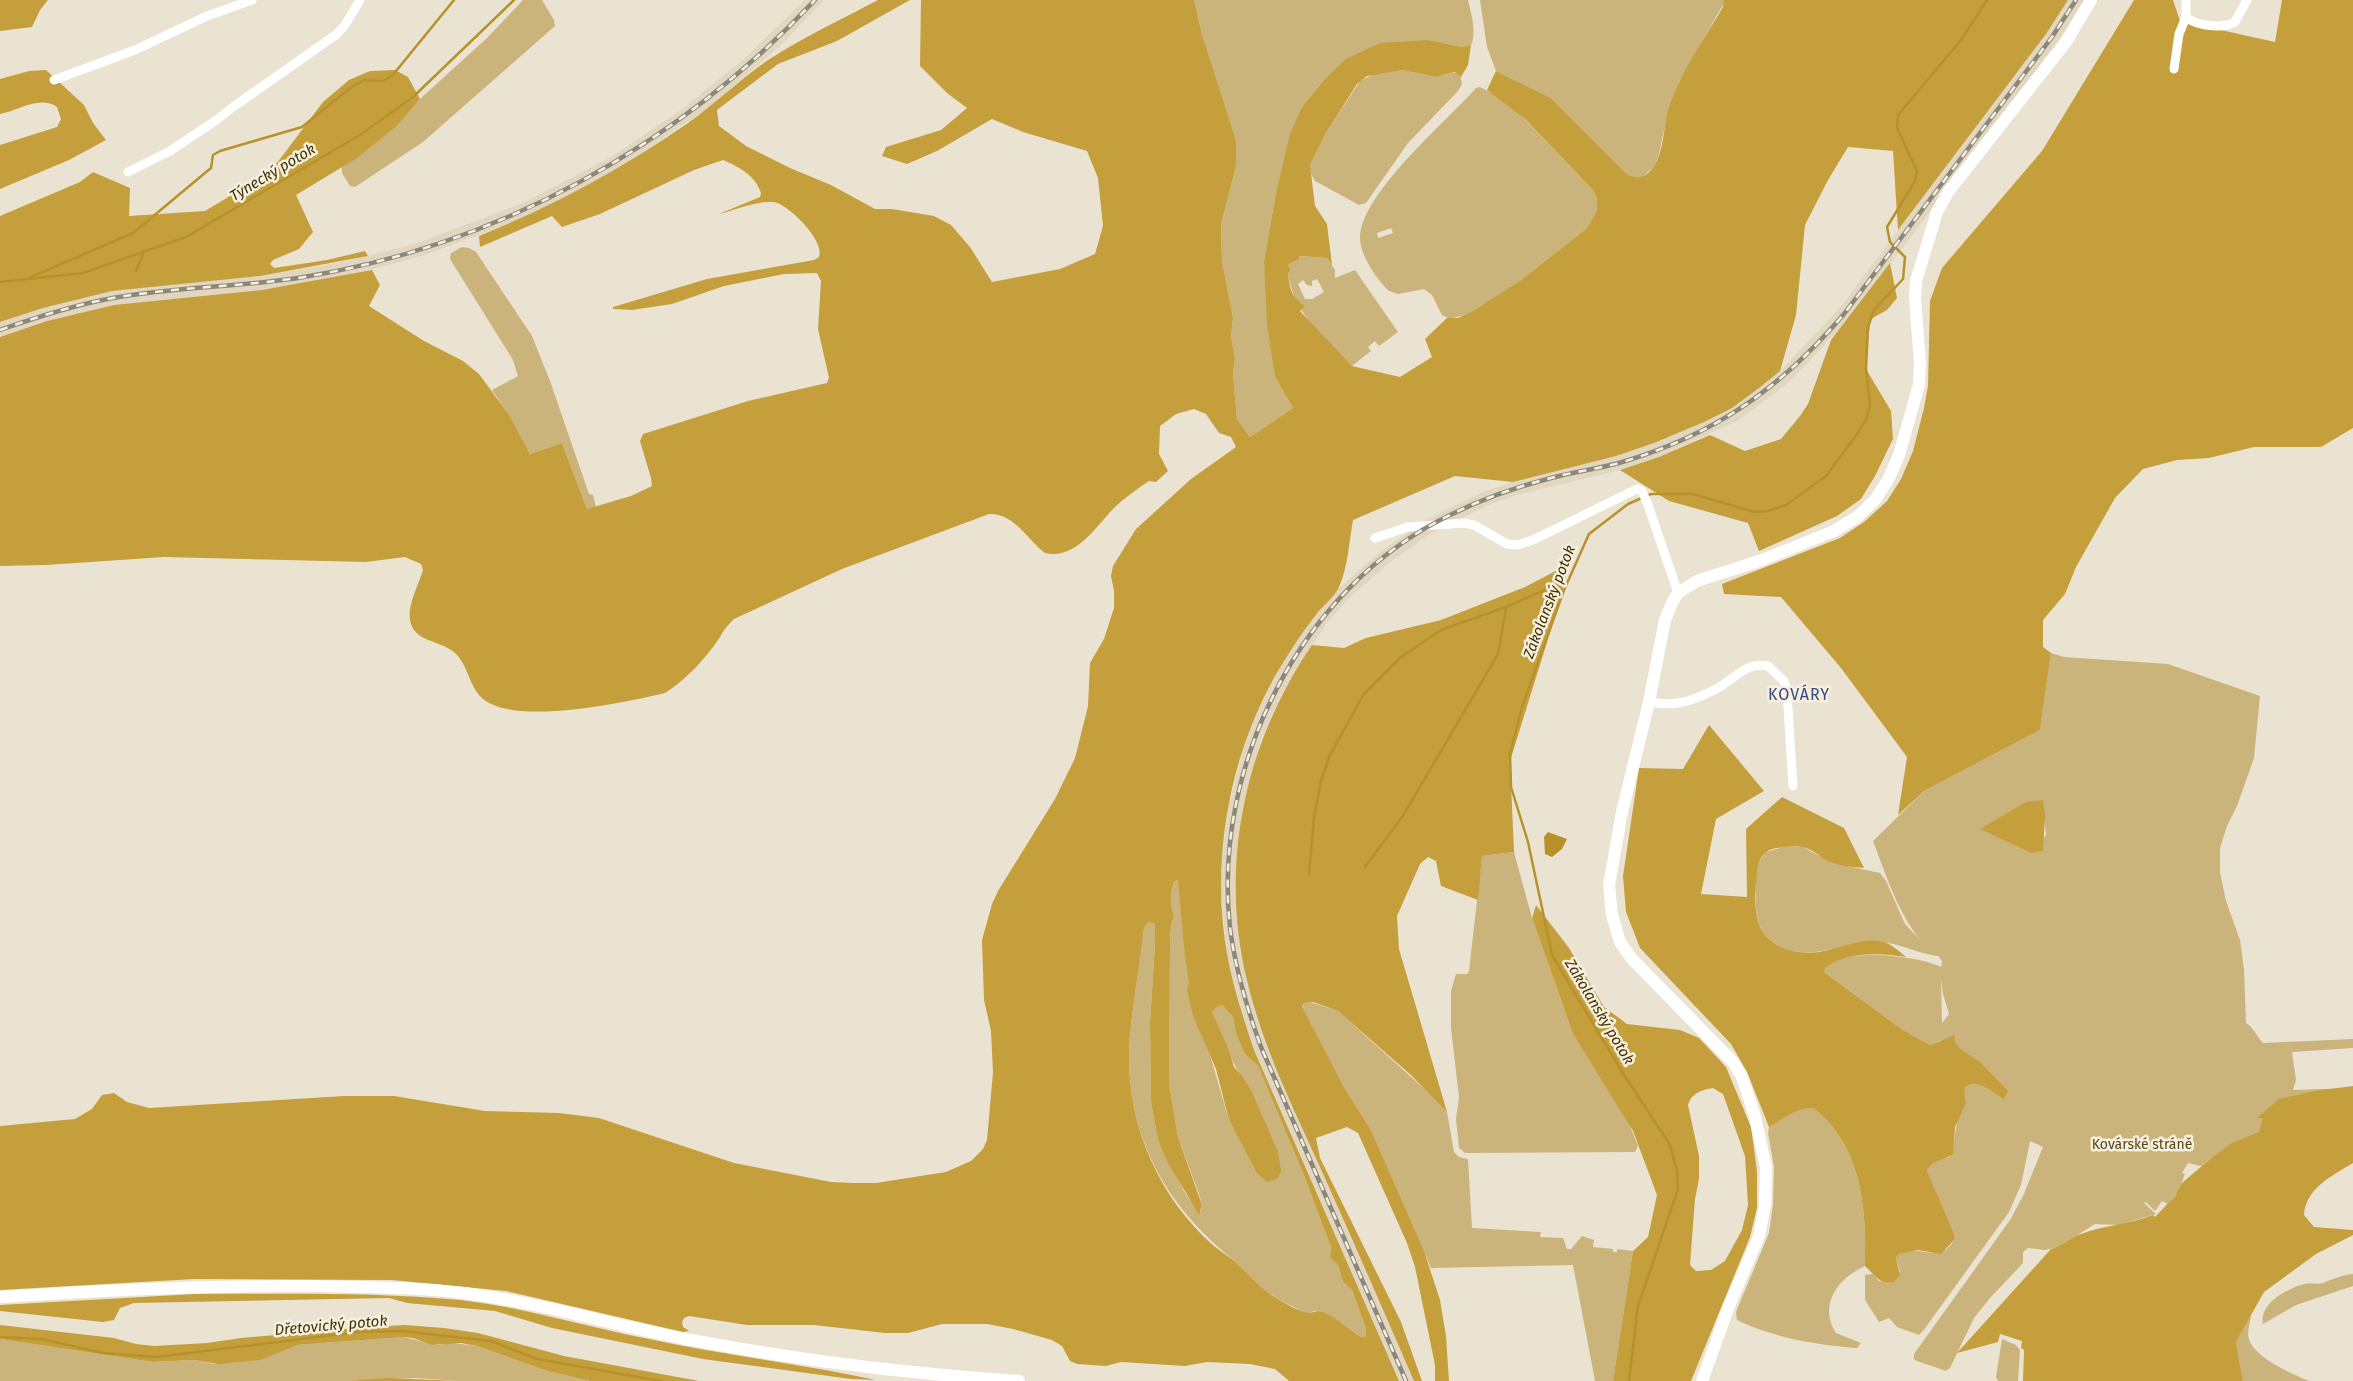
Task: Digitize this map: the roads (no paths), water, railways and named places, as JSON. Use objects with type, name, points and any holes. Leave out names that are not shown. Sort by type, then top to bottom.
[{"type":"main road","points":[[1702,1381],[1729,1306],[1759,1236],[1765,1205],[1766,1167],[1754,1112],[1737,1068],[1717,1045],[1632,959],[1620,942],[1608,895],[1610,870],[1626,790],[1649,702],[1665,620],[1678,593],[1697,581],[1762,560],[1834,531],[1857,516],[1875,500],[1888,480],[1899,455],[1917,393],[1920,363],[1915,298],[1916,281],[1938,212],[1948,192],[2066,42],[2092,0]]},
{"type":"main road","points":[[0,1297],[194,1286],[392,1287],[504,1298],[600,1322],[696,1341],[844,1365],[909,1374],[1020,1381]]},
{"type":"street","points":[[54,80],[135,50],[207,16],[252,0]]},
{"type":"street","points":[[128,172],[170,151],[337,34],[345,25],[360,0]]},
{"type":"street","points":[[2174,69],[2179,34],[2186,17],[2186,0]]},
{"type":"street","points":[[2186,17],[2191,21],[2230,26],[2235,22],[2247,0]]},
{"type":"street","points":[[1374,538],[1408,527],[1464,523],[1474,525],[1507,544],[1517,544],[1533,540],[1637,489],[1642,491],[1648,505],[1678,593]]},
{"type":"street","points":[[1649,702],[1667,705],[1685,702],[1716,689],[1749,666],[1768,666],[1784,681],[1787,692],[1793,786]]},
{"type":"waterway","points":[[31,277],[133,233],[211,168],[213,155],[220,151],[302,127],[350,88],[364,80],[383,81],[392,76],[454,0]]},
{"type":"waterway","name":"Týnecký potok","points":[[0,282],[83,273],[186,237],[360,135],[413,97],[514,0]]},
{"type":"waterway","name":"Zákolanský potok","points":[[1629,1381],[1638,1306],[1678,1189],[1677,1170],[1669,1143],[1624,1075],[1552,955],[1528,842],[1511,787],[1510,754],[1522,707],[1564,590],[1589,534],[1628,504],[1651,494],[1693,494],[1754,512],[1768,511],[1786,505],[1826,476],[1857,434],[1866,420],[1870,406],[1866,369],[1868,327],[1874,310],[1903,279],[1905,257],[1890,242],[1887,227],[1915,181],[1917,171],[1897,128],[1898,115],[1961,40],[1987,0]]},
{"type":"waterway","points":[[136,271],[143,254]]},
{"type":"waterway","points":[[1309,874],[1314,818],[1321,781],[1330,755],[1364,694],[1401,657],[1441,630],[1506,607],[1545,590],[1564,590]]},
{"type":"waterway","points":[[1365,867],[1404,814],[1498,654],[1506,608]]},
{"type":"waterway","name":"Dřetovický potok","points":[[0,1337],[42,1339],[103,1353],[157,1357],[358,1332],[402,1331],[491,1341],[537,1359],[661,1381]]},
{"type":"railway","points":[[0,330],[84,304],[113,298],[136,294],[298,278],[371,263],[443,242],[512,215],[579,182],[643,144],[704,101],[762,53],[815,0]]},
{"type":"railway","points":[[1406,1381],[1261,1047],[1246,1003],[1235,958],[1230,927],[1228,866],[1236,805],[1252,745],[1277,688],[1310,635],[1350,587],[1397,547],[1450,515],[1499,494],[1525,485],[1619,463],[1654,452],[1716,423],[1770,387],[1820,341],[1844,314],[2052,37],[2076,0]]},
{"type":"district","name":"KOVÁRY","points":[[1799,696]]},
{"type":"park label","name":"Kovárské stráně","points":[[2142,1145]]}]
